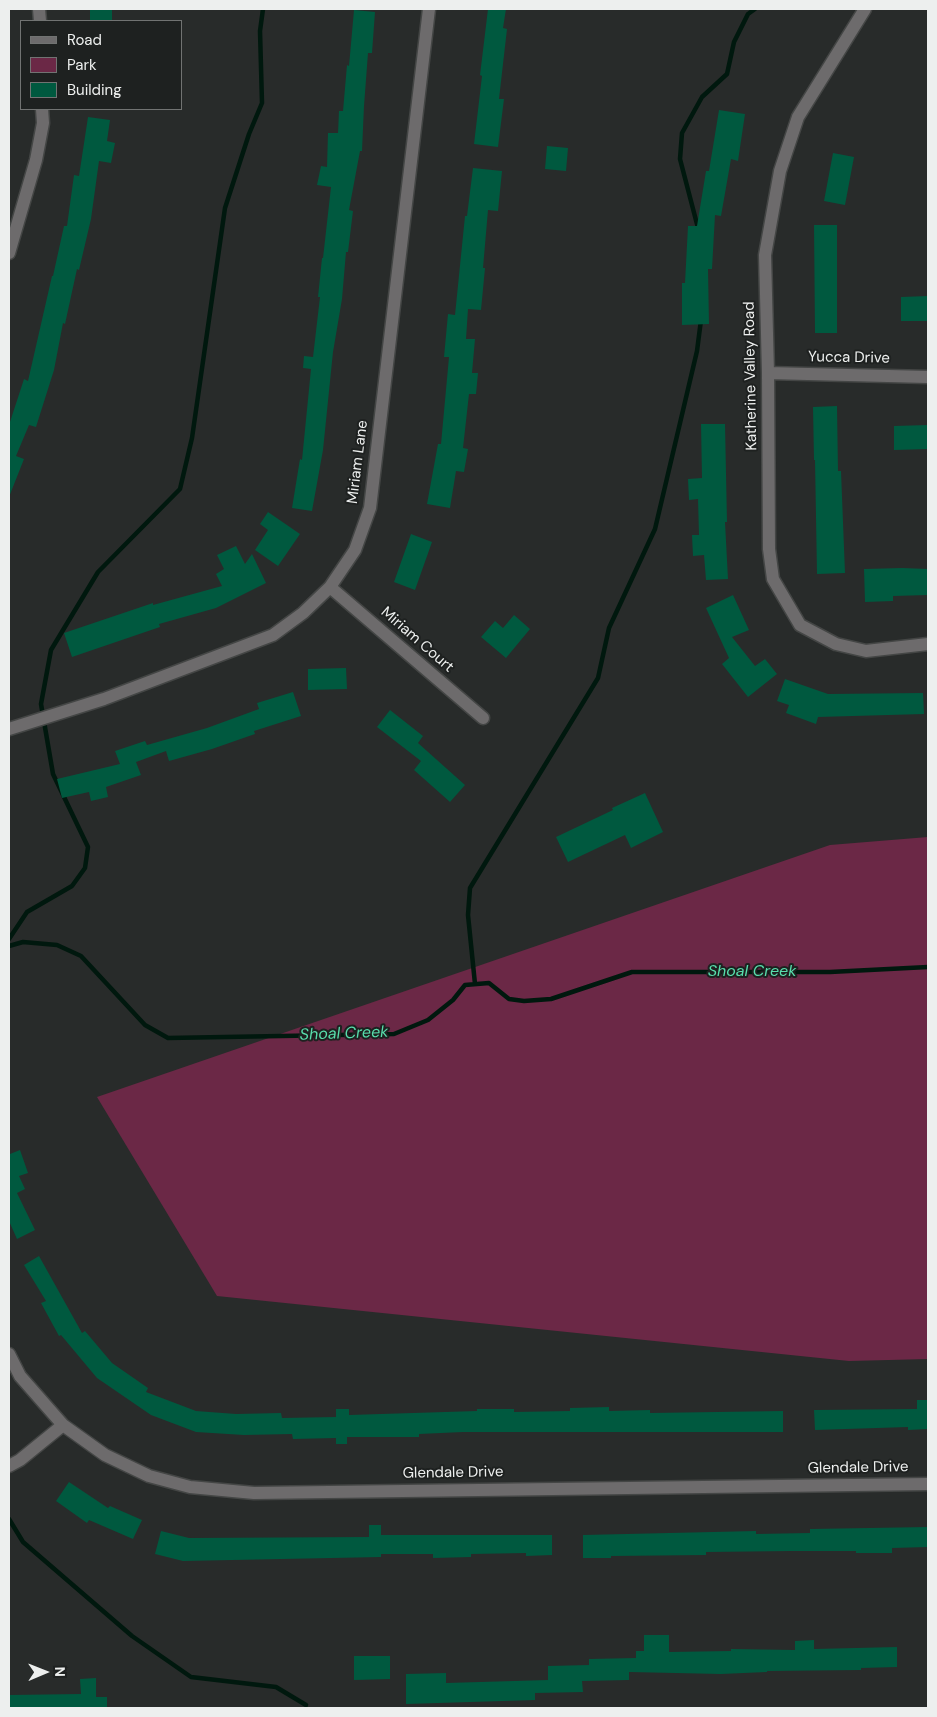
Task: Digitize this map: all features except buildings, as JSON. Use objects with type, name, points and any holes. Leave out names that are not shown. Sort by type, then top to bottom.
[{"type":"street","name":"Miriam Lane","points":[[9,729],[104,699],[273,635],[303,613],[330,587],[355,550],[370,508],[429,9]]},
{"type":"street","name":"Katherine Valley Road","points":[[865,9],[798,117],[780,171],[765,255],[769,549],[773,579],[800,624],[836,644],[866,651],[928,644]]},
{"type":"street","points":[[9,253],[36,160],[42,123],[42,110]]},
{"type":"street","name":"Yucca Drive","points":[[768,373],[928,377]]},
{"type":"street","name":"Miriam Court","points":[[330,587],[483,718]]},
{"type":"street","name":"Glendale Drive","points":[[9,1354],[20,1376],[63,1425],[105,1455],[149,1476],[190,1487],[254,1493],[928,1484]]},
{"type":"street","points":[[9,1466],[20,1460],[63,1425]]},
{"type":"green space","points":[[928,837],[928,1359],[849,1361],[217,1296],[97,1097],[830,845]]},
{"type":"waterway","points":[[9,939],[27,912],[72,886],[85,868],[88,847],[53,774],[41,704],[51,650],[98,572],[180,489],[192,438],[225,208],[249,134],[262,103],[260,31],[263,9]]},
{"type":"waterway","points":[[698,228],[680,159],[682,133],[702,97],[727,74],[734,42],[748,14],[755,9]]},
{"type":"waterway","points":[[475,984],[468,915],[470,888],[598,678],[609,628],[655,529],[697,351],[701,320]]},
{"type":"waterway","name":"Shoal Creek","points":[[9,946],[23,942],[57,945],[81,956],[145,1025],[168,1038],[394,1034],[428,1020],[453,1000],[465,985],[489,983],[509,999],[524,1001],[551,999],[632,972],[830,972],[928,967]]},
{"type":"waterway","points":[[9,1519],[23,1542],[132,1636],[191,1677],[276,1687],[306,1705]]}]
